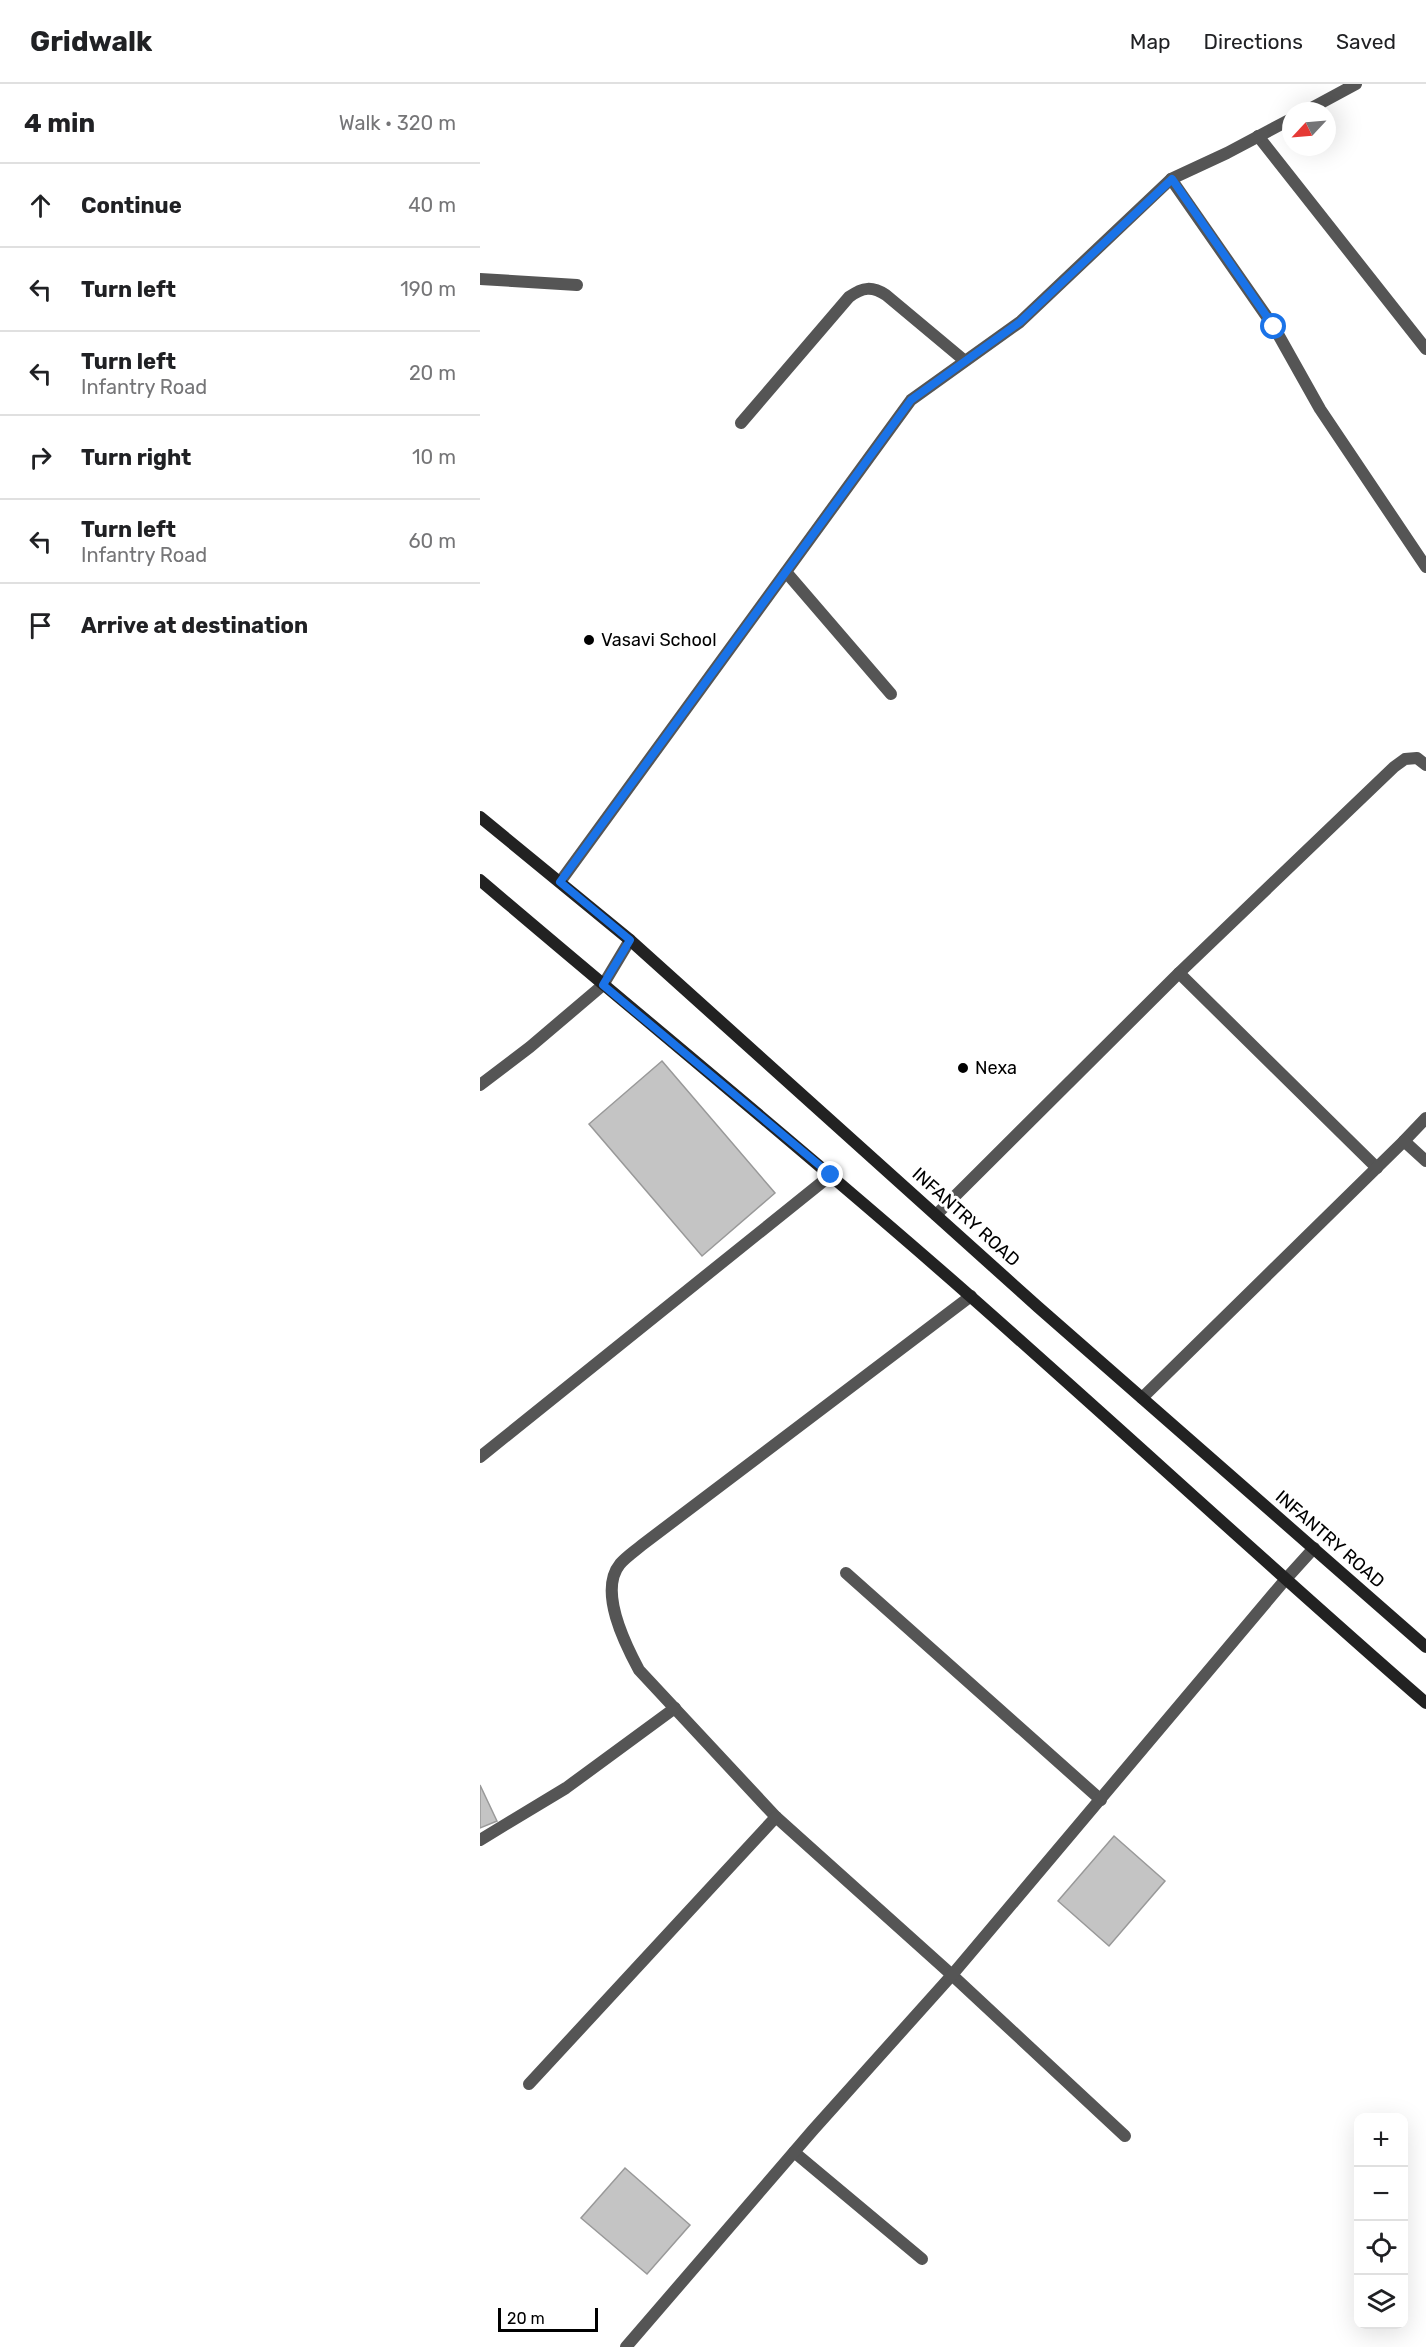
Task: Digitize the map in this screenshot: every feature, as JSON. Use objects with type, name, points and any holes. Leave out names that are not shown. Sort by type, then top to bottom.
[{"type":"street","points":[[1322,102],[1351,85]]},
{"type":"street","points":[[560,882],[911,400],[1020,322],[1172,179],[1282,124]]},
{"type":"street","points":[[1258,136],[1426,349]]},
{"type":"street","points":[[1172,179],[1274,327],[1320,408],[1426,567]]},
{"type":"street","points":[[480,279],[577,285]]},
{"type":"street","points":[[741,423],[849,297],[860,289],[875,288],[886,295],[965,361]]},
{"type":"street","points":[[786,572],[891,694]]},
{"type":"street","points":[[936,1215],[1179,973],[1394,767],[1405,759],[1417,758],[1426,765]]},
{"type":"street","name":"INFANTRY ROAD","points":[[480,817],[630,940],[1142,1398],[1426,1647]]},
{"type":"street","points":[[480,880],[831,1175],[971,1296],[1285,1580],[1426,1702]]},
{"type":"street","points":[[480,1085],[530,1047],[603,985],[630,940]]},
{"type":"street","points":[[1179,973],[1377,1168]]},
{"type":"street","points":[[1142,1398],[1426,1118]]},
{"type":"street","points":[[1404,1141],[1426,1161]]},
{"type":"street","points":[[480,1457],[831,1175]]},
{"type":"street","points":[[971,1296],[642,1545],[619,1565],[612,1588],[615,1615],[624,1643],[639,1670],[777,1817],[1125,2136]]},
{"type":"street","points":[[627,2347],[794,2152],[952,1975],[1314,1548]]},
{"type":"street","points":[[846,1573],[1101,1800]]},
{"type":"street","points":[[480,1840],[566,1788],[675,1708]]},
{"type":"street","points":[[529,2084],[777,1817]]},
{"type":"street","points":[[794,2152],[922,2259]]},
{"type":"building","points":[[662,1061],[775,1193],[702,1256],[589,1124]]},
{"type":"building","points":[[480,1785],[497,1821],[480,1828]]},
{"type":"building","points":[[1114,1836],[1165,1881],[1109,1946],[1058,1901]]},
{"type":"building","points":[[625,2168],[690,2225],[647,2274],[581,2218]]},
{"type":"place","name":"Vasavi School","points":[[589,640]]},
{"type":"place","name":"Nexa","points":[[963,1068]]},
{"type":"route","points":[[831,1175],[603,985],[630,940],[560,882],[911,400],[1020,322],[1172,179],[1274,327]]}]
